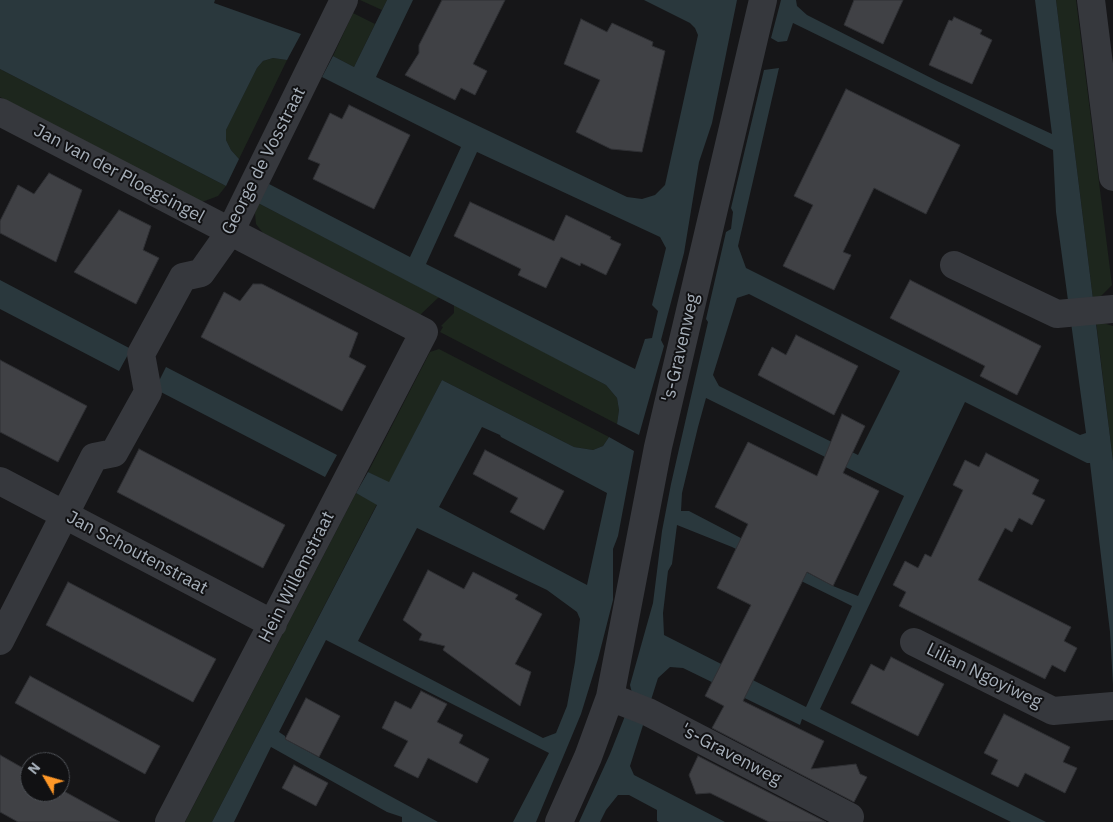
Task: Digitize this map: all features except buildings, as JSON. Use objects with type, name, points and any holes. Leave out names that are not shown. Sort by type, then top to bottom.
[{"type":"street","name":"George de Vosstraat","points":[[0,640],[63,514],[94,457],[114,453],[148,392],[141,354],[183,277],[201,273],[230,232],[344,0]]},
{"type":"street","name":"'s-Gravenweg","points":[[559,822],[588,757],[629,705],[658,447],[763,0]]},
{"type":"street","points":[[1091,0],[1113,177]]},
{"type":"street","name":"Jan van der Ploegsingel","points":[[0,112],[424,332]]},
{"type":"street","points":[[954,264],[1057,314],[1110,309]]},
{"type":"street","name":"Hein Willemstraat","points":[[169,822],[424,332]]},
{"type":"street","name":"Jan Schoutenstraat","points":[[0,481],[273,624]]},
{"type":"street","name":"Lilian Ngoyiweg","points":[[914,642],[1053,711],[1110,706]]},
{"type":"street","name":"'s-Gravenweg","points":[[629,705],[850,818]]},
{"type":"shaded area","points":[[0,0],[215,0],[214,3],[301,34],[287,60],[273,58],[263,61],[257,68],[226,130],[226,140],[231,150],[239,159],[226,186],[0,69]]},
{"type":"shaded area","points":[[360,0],[387,0],[382,10]]},
{"type":"shaded area","points":[[387,0],[413,0],[376,77],[627,197],[642,199],[655,195],[665,185],[698,35],[690,23],[644,0],[737,0],[712,123],[699,162],[684,253],[661,340],[664,346],[639,435],[617,424],[619,410],[617,398],[606,385],[258,203],[269,184],[410,257],[461,147],[322,77],[333,56],[354,67]],"holes":[[[477,152],[660,237],[666,248],[652,305],[658,311],[652,338],[645,339],[635,369],[426,264]]]},
{"type":"shaded area","points":[[781,0],[796,0],[797,6],[807,15],[939,82],[1052,134],[1035,0],[1056,0],[1113,461],[1113,685],[1110,632],[1090,463],[965,402],[820,709],[1046,822],[1011,822],[802,719],[800,725],[683,668],[670,667],[658,678],[630,766],[634,775],[725,822],[659,822],[657,821],[657,810],[629,795],[618,795],[606,810],[600,822],[579,822],[610,754],[632,693],[630,685],[653,603],[662,531],[671,484],[708,322],[706,319],[726,232],[731,229],[733,212],[731,208],[764,70],[779,68],[738,246],[746,268],[1080,435],[1086,433],[1056,212],[1053,150],[793,23],[787,41],[778,42],[771,38]],"holes":[[[749,294],[900,371],[858,455],[719,386],[713,375],[737,298]],[[706,398],[904,496],[858,596],[833,586],[689,511],[681,511],[682,493]],[[677,525],[732,547],[852,606],[806,707],[664,635],[663,613],[668,571],[672,564]]]},
{"type":"shaded area","points":[[1056,0],[1076,0],[1112,285],[1100,297],[1093,299]]},
{"type":"shaded area","points":[[353,13],[375,24],[354,67],[333,56]]},
{"type":"shaded area","points":[[273,58],[287,60],[239,159],[231,150],[226,140],[226,130],[257,68],[263,61]]},
{"type":"shaded area","points":[[0,69],[226,186],[218,196],[202,202],[0,97]]},
{"type":"shaded area","points":[[258,203],[439,297],[420,315],[263,233],[256,224],[255,213]]},
{"type":"shaded area","points":[[0,280],[131,349],[119,371],[0,309]]},
{"type":"shaded area","points":[[454,304],[606,385],[617,398],[619,410],[617,424],[440,332],[443,327],[441,326],[454,313]]},
{"type":"shaded area","points":[[1096,321],[1113,326],[1113,461]]},
{"type":"shaded area","points":[[439,349],[609,437],[603,446],[593,450],[574,447],[442,380],[389,483],[368,472],[430,352]]},
{"type":"shaded area","points":[[166,367],[337,455],[325,477],[155,389]]},
{"type":"shaded area","points":[[442,380],[574,447],[593,450],[603,446],[609,437],[634,451],[618,536],[613,549],[613,600],[598,659],[581,714],[536,822],[513,822],[549,753],[326,640],[279,732],[285,736],[285,739],[438,822],[402,822],[402,817],[387,812],[271,747],[234,822],[212,822],[377,505],[356,493],[368,472],[389,482]],"holes":[[[482,427],[607,493],[587,585],[439,507]],[[417,528],[547,590],[577,612],[580,619],[575,662],[567,706],[556,733],[543,738],[358,641]]]},
{"type":"shaded area","points":[[356,493],[377,504],[212,822],[185,822]]}]
